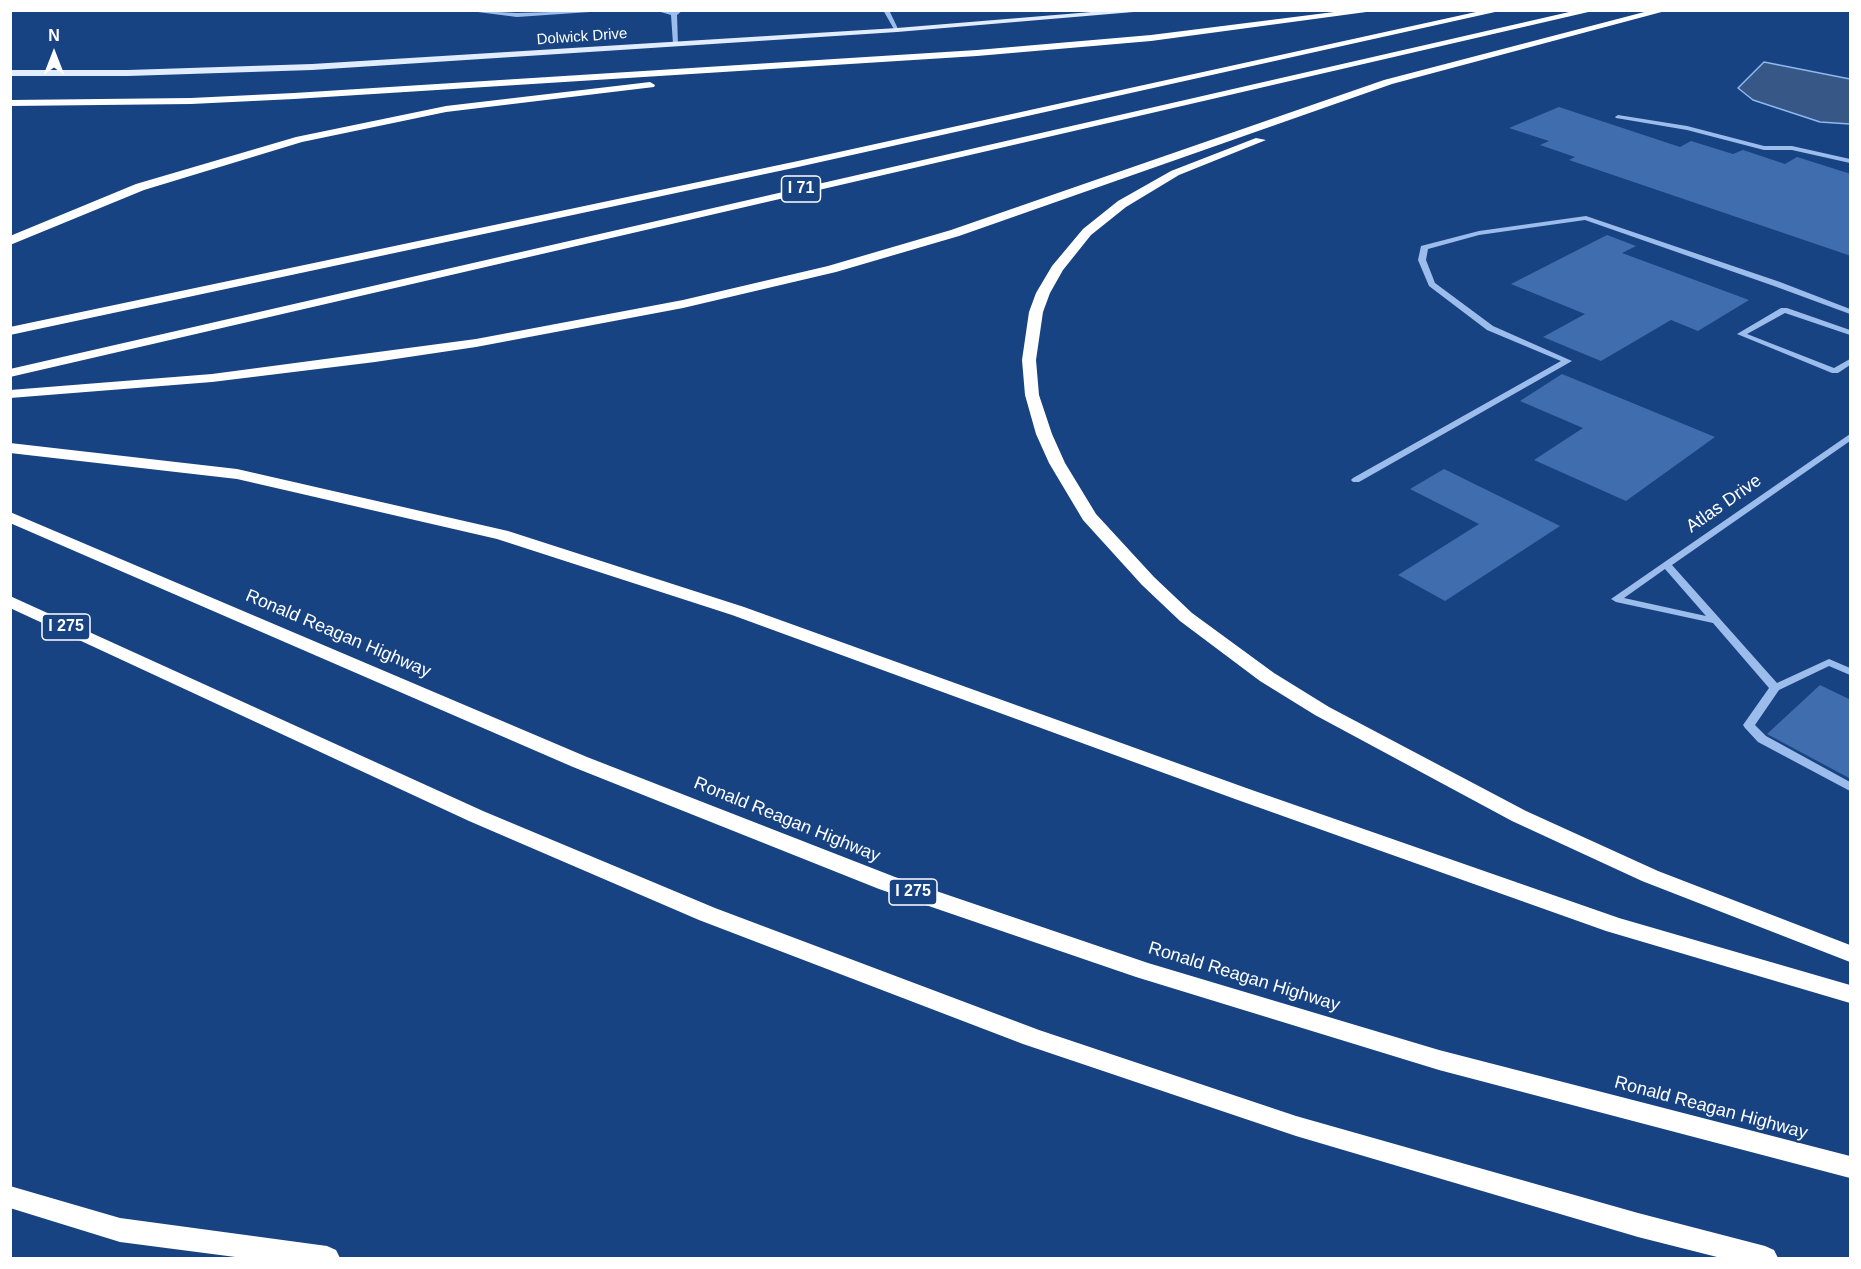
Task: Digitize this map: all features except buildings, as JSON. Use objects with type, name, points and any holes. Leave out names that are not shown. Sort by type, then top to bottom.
[{"type":"highway","points":[[10,241],[104,201],[182,173],[300,139],[372,123],[510,100],[977,53],[1151,38],[1377,10]]},
{"type":"highway","name":"I 71","points":[[10,331],[822,159],[1500,10]]},
{"type":"highway","name":"I 71","points":[[10,372],[824,184],[1593,10]]},
{"type":"highway","points":[[10,394],[212,378],[375,358],[477,343],[683,304],[831,269],[955,233],[1388,82],[1665,10]]},
{"type":"highway","points":[[10,103],[180,101],[294,96],[977,53]]},
{"type":"highway","points":[[1388,82],[1368,99],[1175,173],[1122,204],[1087,232],[1057,268],[1043,293],[1036,312],[1029,360],[1032,395],[1044,434],[1057,463],[1089,517],[1163,596],[1186,617],[1267,677],[1322,711],[1530,821],[1650,876],[1851,954]]},
{"type":"highway","points":[[10,448],[132,460],[237,474],[502,535],[738,610],[1253,798],[1614,925],[1851,994]]},
{"type":"highway","name":"Ronald Reagan Highway","points":[[10,517],[569,758],[887,884],[1144,971],[1439,1060],[1851,1167]]},
{"type":"highway","name":"I 275","points":[[10,601],[476,816],[707,914],[1031,1037],[1296,1126],[1638,1225],[1765,1258]]},
{"type":"highway","points":[[10,1197],[120,1230],[327,1258]]},
{"type":"main road","name":"Dolwick Drive","points":[[10,73],[128,73],[312,67],[897,30],[1154,10]]},
{"type":"lane","points":[[464,10],[518,15],[617,10]]},
{"type":"lane","points":[[656,10],[677,12],[675,44]]},
{"type":"lane","points":[[886,10],[897,30]]},
{"type":"lane","points":[[1618,117],[1687,128],[1764,148],[1792,148],[1851,161]]},
{"type":"lane","points":[[1356,480],[1568,361],[1490,328],[1432,284],[1422,260],[1424,248],[1479,233],[1586,218],[1851,312]]},
{"type":"lane","points":[[1851,333],[1784,310],[1742,334],[1835,370],[1851,362]]},
{"type":"lane","name":"Atlas Drive","points":[[1716,621],[1616,599],[1851,437]]},
{"type":"lane","points":[[1666,564],[1775,688]]},
{"type":"lane","points":[[1851,672],[1829,662],[1775,688],[1749,725],[1762,739],[1851,787]]},
{"type":"water","points":[[1764,62],[1850,79],[1850,124],[1820,122],[1753,100],[1738,88]]}]
